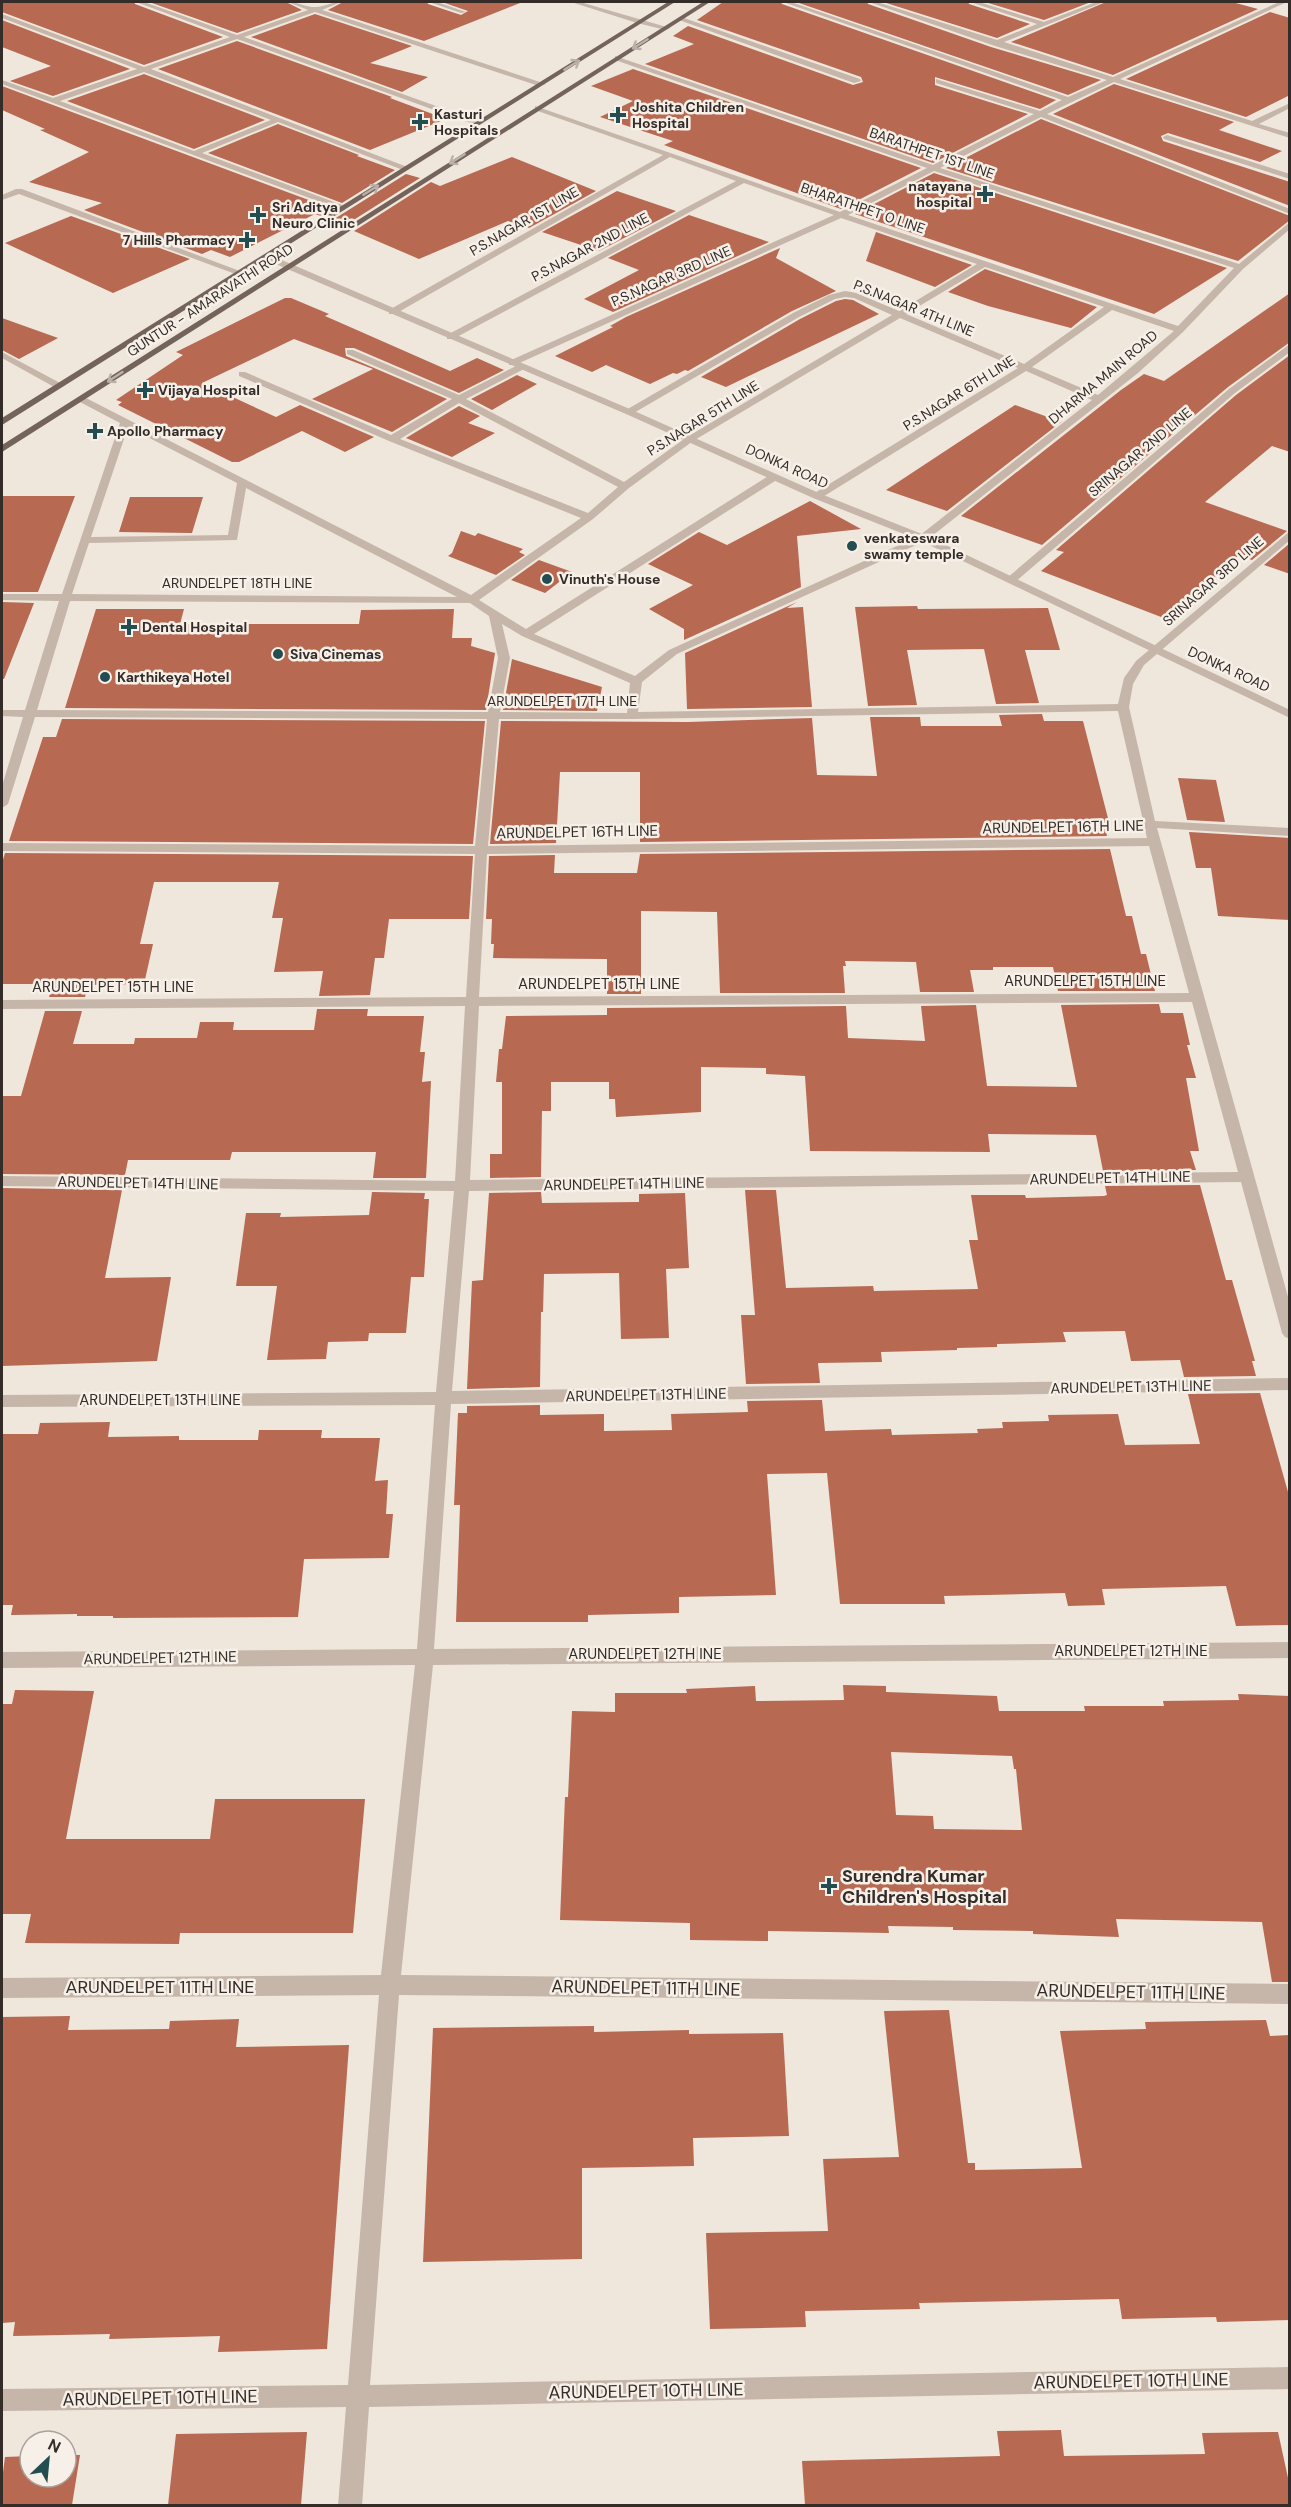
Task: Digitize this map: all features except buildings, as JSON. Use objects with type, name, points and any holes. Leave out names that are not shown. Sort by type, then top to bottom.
[{"type":"main road","name":"GUNTUR - AMARAVATHI ROAD","points":[[2,422],[672,2]]},
{"type":"main road","name":"GUNTUR - AMARAVATHI ROAD","points":[[2,449],[707,2]]},
{"type":"street","points":[[139,2],[240,36],[479,123]]},
{"type":"street","points":[[291,2],[542,84]]},
{"type":"street","points":[[52,101],[338,2]]},
{"type":"street","points":[[432,2],[463,12]]},
{"type":"street","points":[[574,2],[666,28]]},
{"type":"street","points":[[786,2],[1068,100]]},
{"type":"street","points":[[872,2],[1290,136]]},
{"type":"street","points":[[973,2],[1044,24]]},
{"type":"street","points":[[995,43],[1098,2]]},
{"type":"street","name":"P.S.NAGAR 3RD LINE","points":[[392,439],[517,365],[841,215],[1068,100],[1268,5],[1284,2]]},
{"type":"street","points":[[1268,5],[1290,10]]},
{"type":"street","points":[[2,16],[406,168]]},
{"type":"street","points":[[681,19],[857,81]]},
{"type":"street","name":"BARATHPET 1ST LINE","points":[[618,58],[933,168],[1240,267]]},
{"type":"street","points":[[939,81],[1040,114],[1290,212]]},
{"type":"street","points":[[2,82],[342,208]]},
{"type":"street","points":[[1252,124],[1290,105]]},
{"type":"street","name":"BHARATHPET 0 LINE","points":[[538,108],[841,215],[1180,330]]},
{"type":"street","points":[[193,154],[277,120]]},
{"type":"street","points":[[1167,136],[1290,177]]},
{"type":"street","name":"P.S.NAGAR 1ST LINE","points":[[392,312],[670,154]]},
{"type":"street","name":"P.S.NAGAR 2ND LINE","points":[[450,337],[744,180]]},
{"type":"street","points":[[2,198],[19,191],[241,273]]},
{"type":"street","name":"DHARMA MAIN ROAD","points":[[636,681],[673,652],[923,538],[1101,400],[1180,330],[1240,267],[1290,224]]},
{"type":"street","name":"DONKA ROAD","points":[[267,257],[629,412],[817,496],[923,538],[1290,715]]},
{"type":"street","name":"P.S.NAGAR 5TH LINE","points":[[472,600],[590,517],[625,486],[690,439],[985,263]]},
{"type":"street","name":"P.S.NAGAR 4TH LINE","points":[[629,412],[796,315],[832,297],[849,294],[1101,400]]},
{"type":"street","name":"P.S.NAGAR 6TH LINE","points":[[817,496],[1025,368],[1111,306]]},
{"type":"street","name":"SRINAGAR 2ND LINE","points":[[1011,579],[1232,392],[1290,347]]},
{"type":"street","points":[[350,352],[459,399],[625,486]]},
{"type":"street","points":[[2,355],[59,386]]},
{"type":"street","points":[[242,374],[392,439],[590,517]]},
{"type":"street","points":[[81,399],[472,600],[526,634],[636,681],[632,716]]},
{"type":"street","points":[[2,804],[66,597],[125,422]]},
{"type":"street","points":[[526,634],[774,477]]},
{"type":"street","points":[[86,540],[233,538],[242,481]]},
{"type":"street","name":"SRINAGAR 3RD LINE","points":[[1123,707],[1125,686],[1131,674],[1290,534]]},
{"type":"street","name":"ARUNDELPET 18TH LINE","points":[[2,597],[472,600]]},
{"type":"street","points":[[350,2505],[390,1985],[425,1655],[443,1398],[462,1186],[481,850],[494,716],[504,658],[494,615]]},
{"type":"street","points":[[1123,707],[1149,824],[1290,1333]]},
{"type":"street","name":"ARUNDELPET 17TH LINE","points":[[2,713],[632,716],[1123,707]]},
{"type":"street","points":[[1149,824],[1290,832]]},
{"type":"street","name":"ARUNDELPET 16TH LINE","points":[[2,847],[481,850],[1154,842]]},
{"type":"street","name":"ARUNDELPET 15TH LINE","points":[[2,1004],[1197,997]]},
{"type":"street","name":"ARUNDELPET 14TH LINE","points":[[2,1181],[462,1186],[1246,1177]]},
{"type":"street","name":"ARUNDELPET 13TH LINE","points":[[2,1401],[443,1398],[1290,1384]]},
{"type":"street","name":"ARUNDELPET 12TH INE","points":[[2,1660],[1290,1650]]},
{"type":"street","name":"ARUNDELPET 11TH LINE","points":[[2,1988],[390,1985],[1290,1994]]},
{"type":"street","name":"ARUNDELPET 10TH LINE","points":[[2,2400],[357,2396],[1290,2378]]},
{"type":"place","name":"Joshita Children Hospital","points":[[618,115]]},
{"type":"place","name":"Kasturi Hospitals","points":[[420,122]]},
{"type":"place","name":"natayana hospital","points":[[985,194]]},
{"type":"place","name":"Sri Aditya Neuro Clinic","points":[[258,215]]},
{"type":"place","name":"7 Hills Pharmacy","points":[[247,240]]},
{"type":"place","name":"Vijaya Hospital","points":[[145,390]]},
{"type":"place","name":"Apollo Pharmacy","points":[[95,431]]},
{"type":"place","name":"venkateswara swamy temple","points":[[852,546]]},
{"type":"place","name":"Vinuth's House","points":[[547,579]]},
{"type":"place","name":"Dental Hospital","points":[[129,627]]},
{"type":"place","name":"Siva Cinemas","points":[[278,654]]},
{"type":"place","name":"Karthikeya Hotel","points":[[105,677]]},
{"type":"place","name":"Surendra Kumar Children's Hospital","points":[[829,1886]]}]
